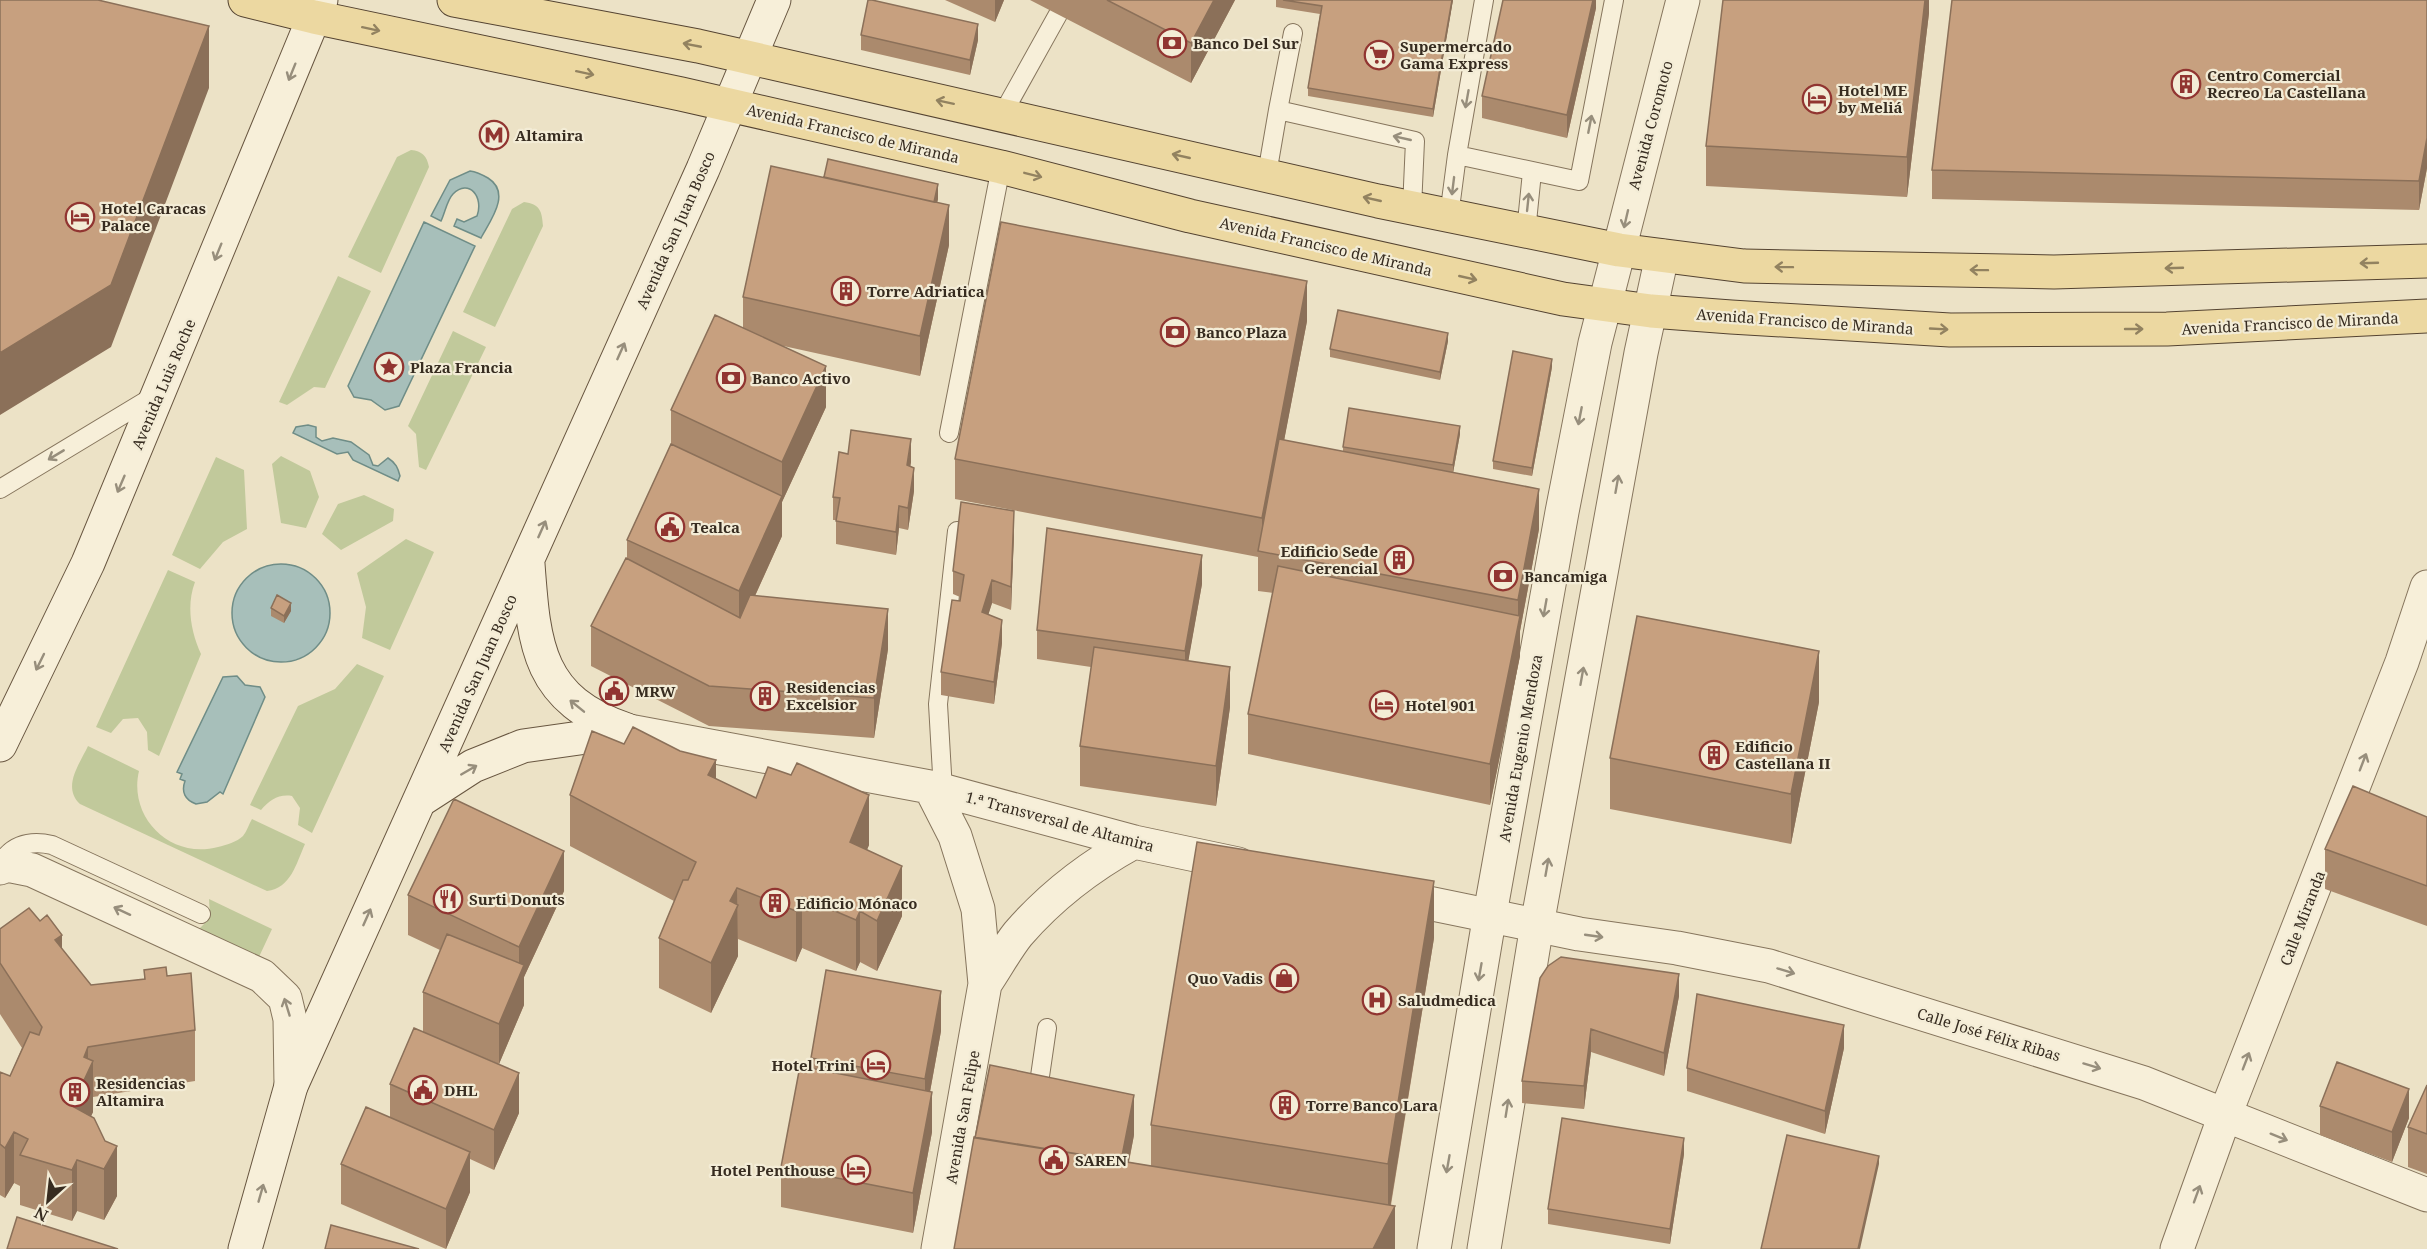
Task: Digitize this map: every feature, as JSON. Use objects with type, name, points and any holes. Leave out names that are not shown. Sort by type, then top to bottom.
[{"type":"main road","name":"Avenida Francisco de Miranda","points":[[245,0],[317,9],[1000,167],[1190,216],[1563,299],[1651,311],[1950,330],[2167,329],[2427,316]]},
{"type":"main road","points":[[453,0],[698,46],[1412,208],[1619,250],[1662,256],[1744,266],[2054,272],[2427,261]]},
{"type":"street","name":"Avenida San Juan Bosco","points":[[244,1249],[291,1086],[731,105],[774,0]]},
{"type":"street","name":"Avenida Coromoto","points":[[1619,250],[1683,0]]},
{"type":"street","name":"Avenida Luis Roche","points":[[0,745],[88,562],[317,9]]},
{"type":"street","name":"Avenida Eugenio Mendoza","points":[[1434,1249],[1490,914],[1562,512],[1595,343],[1619,250]]},
{"type":"street","points":[[1484,1249],[1537,925],[1662,256]]},
{"type":"street","points":[[528,561],[533,626],[539,651],[553,678],[565,696],[586,713],[629,731]]},
{"type":"street","name":"Calle Miranda","points":[[2177,1249],[2225,1115],[2414,667],[2427,586]]},
{"type":"street","points":[[419,801],[473,766],[523,746],[629,731]]},
{"type":"street","name":"1.ª Transversal de Altamira","points":[[629,731],[936,789],[1134,842],[1263,869]]},
{"type":"street","name":"Avenida San Felipe","points":[[936,789],[955,836],[978,909],[985,984],[980,1078],[938,1249]]},
{"type":"street","name":"Avenida San Felipe","points":[[985,984],[1018,934],[1059,894],[1104,858],[1134,842]]},
{"type":"street","points":[[0,866],[7,865],[32,870],[262,976],[285,998],[290,1019],[291,1086]]},
{"type":"street","points":[[1356,888],[1490,914]]},
{"type":"street","name":"Calle José Félix Ribas","points":[[1490,914],[1537,925],[1769,966],[2110,1071],[2427,1195]]},
{"type":"lane","points":[[1002,115],[1066,0]]},
{"type":"lane","points":[[1449,216],[1457,155],[1484,0]]},
{"type":"lane","points":[[1457,155],[1579,181],[1614,0]]},
{"type":"lane","points":[[1267,174],[1293,33]]},
{"type":"lane","points":[[1278,110],[1414,141],[1412,208]]},
{"type":"lane","points":[[949,433],[1000,167]]},
{"type":"lane","points":[[1526,232],[1532,172]]},
{"type":"lane","points":[[0,489],[160,392]]},
{"type":"lane","points":[[936,789],[938,704],[957,531]]},
{"type":"lane","points":[[0,726],[0,745]]},
{"type":"lane","points":[[0,866],[7,852],[34,841],[52,845],[201,914]]},
{"type":"lane","points":[[1038,1090],[1047,1028]]},
{"type":"lane","points":[[1015,1085],[1061,1095]]},
{"type":"green space","points":[[411,150],[423,155],[429,167],[381,273],[348,257],[397,157]]},
{"type":"green space","points":[[524,202],[534,204],[539,209],[543,226],[495,327],[463,312],[512,209]]},
{"type":"green space","points":[[338,276],[371,291],[325,388],[314,387],[287,405],[279,402]]},
{"type":"green space","points":[[453,331],[486,347],[426,470],[419,467],[416,434],[408,426]]},
{"type":"green space","points":[[281,456],[310,471],[319,497],[306,528],[281,523],[272,464]]},
{"type":"green space","points":[[216,457],[244,470],[247,529],[223,542],[200,569],[172,555]]},
{"type":"green space","points":[[364,495],[394,509],[393,521],[341,550],[322,534],[338,504]]},
{"type":"green space","points":[[406,539],[434,552],[390,650],[362,638],[366,607],[357,573]]},
{"type":"green space","points":[[168,570],[195,582],[190,610],[201,654],[159,756],[148,750],[147,732],[138,718],[123,719],[111,733],[96,727]]},
{"type":"green space","points":[[357,664],[384,676],[312,833],[298,825],[300,808],[292,796],[275,798],[261,810],[250,805],[298,706],[335,689]]},
{"type":"green space","points":[[88,746],[139,771],[137,788],[140,804],[156,831],[169,841],[184,847],[200,849],[221,846],[235,842],[243,836],[252,819],[305,844],[292,874],[282,885],[267,891],[80,804],[72,790],[72,783]]},
{"type":"green space","points":[[209,899],[272,929],[258,959],[197,931],[210,918]]},
{"type":"water","points":[[470,171],[488,178],[495,184],[498,191],[497,207],[481,238],[454,226],[457,219],[464,222],[477,216],[479,209],[477,196],[469,189],[464,188],[453,194],[441,221],[431,216],[450,180]]},
{"type":"water","points":[[424,222],[475,246],[399,406],[385,410],[371,400],[354,397],[348,386]]},
{"type":"water","points":[[308,425],[316,427],[316,437],[322,441],[333,438],[351,442],[369,455],[373,465],[378,466],[388,458],[397,468],[400,476],[398,481],[353,460],[348,452],[337,454],[293,433],[296,427]]},
{"type":"water","points":[[281,564],[300,568],[316,578],[326,594],[330,613],[326,632],[316,648],[300,658],[281,662],[262,658],[246,648],[236,632],[232,613],[236,594],[246,578],[262,568]]},
{"type":"water","points":[[237,676],[245,685],[260,687],[265,697],[223,794],[220,792],[207,802],[196,804],[185,795],[183,789],[185,781],[180,779],[182,774],[177,772],[223,677]]},
{"type":"building","name":"Hotel Caracas Palace","points":[[0,0],[98,0],[209,26],[111,285],[0,353]]},
{"type":"building","points":[[868,0],[978,24],[970,60],[861,35]]},
{"type":"building","points":[[1107,0],[1214,0],[1191,43]]},
{"type":"building","name":"Supermercado Gama Express","points":[[1283,0],[1452,0],[1433,109],[1308,88],[1322,6]]},
{"type":"building","points":[[1503,0],[1593,0],[1567,115],[1482,96]]},
{"type":"building","name":"Hotel ME by Meliá","points":[[1723,0],[1925,0],[1907,157],[1706,146]]},
{"type":"building","name":"Centro Comercial Recreo La Castellana","points":[[1952,0],[2427,0],[2427,138],[2419,181],[1932,170]]},
{"type":"building","points":[[828,159],[938,184],[934,202],[824,177]]},
{"type":"building","name":"Torre Adriatica","points":[[771,166],[949,205],[920,336],[743,297]]},
{"type":"building","points":[[1001,222],[1307,281],[1262,518],[955,459]]},
{"type":"building","points":[[1338,310],[1448,333],[1440,372],[1330,349]]},
{"type":"building","points":[[715,315],[826,366],[782,462],[671,410]]},
{"type":"building","points":[[1513,351],[1552,359],[1532,468],[1493,461]]},
{"type":"building","points":[[1349,408],[1460,426],[1453,465],[1343,447]]},
{"type":"building","points":[[851,430],[911,439],[907,465],[914,468],[908,508],[899,506],[896,532],[836,521],[840,498],[833,497],[839,452],[848,454]]},
{"type":"building","name":"Edificio Sede Gerencial","points":[[1279,439],[1539,489],[1518,600],[1258,551]]},
{"type":"building","points":[[671,444],[782,496],[739,591],[627,540]]},
{"type":"building","points":[[961,502],[1014,511],[1011,587],[992,580],[982,612],[1002,620],[994,682],[941,672],[952,600],[960,601],[964,575],[953,571]]},
{"type":"building","points":[[1047,528],[1202,555],[1185,651],[1037,630]]},
{"type":"building","points":[[626,558],[740,618],[750,595],[888,609],[874,698],[709,686],[591,626]]},
{"type":"building","name":"Hotel 901","points":[[1278,566],[1520,616],[1490,764],[1248,714]]},
{"type":"building","points":[[277,595],[291,603],[284,616],[271,608]]},
{"type":"building","name":"Edificio Castellana II","points":[[1637,616],[1819,651],[1791,794],[1610,758]]},
{"type":"building","points":[[1094,647],[1230,667],[1216,766],[1080,746]]},
{"type":"building","points":[[633,727],[680,751],[716,760],[708,775],[756,798],[768,767],[791,775],[797,763],[869,795],[850,842],[902,866],[877,921],[860,911],[856,920],[802,897],[796,911],[737,888],[730,901],[738,905],[711,963],[659,938],[683,880],[688,880],[696,862],[570,795],[592,731],[624,744]]},
{"type":"building","points":[[2353,786],[2427,817],[2427,886],[2325,849]]},
{"type":"building","points":[[454,799],[564,851],[519,947],[408,895]]},
{"type":"building","name":"Torre Banco Lara","points":[[1197,842],[1434,881],[1388,1164],[1151,1125]]},
{"type":"building","points":[[29,908],[40,921],[47,915],[62,935],[55,940],[91,985],[145,979],[144,970],[166,967],[167,976],[191,973],[195,1030],[88,1047],[84,1057],[93,1061],[72,1106],[94,1118],[105,1141],[117,1146],[104,1169],[77,1160],[72,1170],[20,1155],[28,1139],[14,1132],[5,1148],[0,1144],[0,1072],[10,1076],[30,1032],[39,1035],[42,1027],[0,963],[0,929]]},
{"type":"building","points":[[447,934],[524,965],[499,1024],[423,992]]},
{"type":"building","points":[[1561,957],[1679,974],[1664,1053],[1591,1029],[1584,1086],[1522,1081],[1540,978],[1548,966]]},
{"type":"building","points":[[826,970],[941,991],[925,1079],[811,1058]]},
{"type":"building","points":[[1697,994],[1844,1025],[1825,1111],[1687,1068]]},
{"type":"building","points":[[414,1028],[519,1073],[494,1130],[390,1084]]},
{"type":"building","points":[[2337,1062],[2409,1089],[2392,1132],[2320,1106]]},
{"type":"building","points":[[990,1065],[1134,1095],[1121,1161],[975,1138]]},
{"type":"building","points":[[800,1066],[932,1092],[913,1193],[781,1167]]},
{"type":"building","points":[[2427,1085],[2427,1134],[2408,1127]]},
{"type":"building","points":[[366,1107],[470,1152],[446,1209],[341,1164]]},
{"type":"building","points":[[1562,1118],[1684,1138],[1670,1229],[1548,1209]]},
{"type":"building","points":[[1787,1135],[1879,1156],[1858,1249],[1761,1249]]},
{"type":"building","points":[[974,1137],[1395,1206],[1373,1249],[954,1249]]},
{"type":"building","points":[[17,1217],[118,1249],[7,1249]]},
{"type":"building","points":[[331,1225],[419,1249],[325,1249]]},
{"type":"place","name":"Banco Del Sur","points":[[1172,43]]},
{"type":"place","name":"Supermercado Gama Express","points":[[1379,55]]},
{"type":"place","name":"Centro Comercial Recreo La Castellana","points":[[2186,84]]},
{"type":"place","name":"Hotel ME by Meliá","points":[[1817,99]]},
{"type":"place","name":"Altamira","points":[[494,135]]},
{"type":"place","name":"Hotel Caracas Palace","points":[[80,217]]},
{"type":"place","name":"Torre Adriatica","points":[[846,291]]},
{"type":"place","name":"Banco Plaza","points":[[1175,332]]},
{"type":"place","name":"Plaza Francia","points":[[389,367]]},
{"type":"place","name":"Banco Activo","points":[[731,378]]},
{"type":"place","name":"Tealca","points":[[670,527]]},
{"type":"place","name":"Edificio Sede Gerencial","points":[[1399,560]]},
{"type":"place","name":"Bancamiga","points":[[1503,576]]},
{"type":"place","name":"MRW","points":[[614,691]]},
{"type":"place","name":"Residencias Excelsior","points":[[765,696]]},
{"type":"place","name":"Hotel 901","points":[[1384,705]]},
{"type":"place","name":"Edificio Castellana II","points":[[1714,755]]},
{"type":"place","name":"Surti Donuts","points":[[448,899]]},
{"type":"place","name":"Edificio Mónaco","points":[[775,903]]},
{"type":"place","name":"Quo Vadis","points":[[1284,978]]},
{"type":"place","name":"Saludmedica","points":[[1377,1000]]},
{"type":"place","name":"Hotel Trini","points":[[876,1065]]},
{"type":"place","name":"DHL","points":[[423,1090]]},
{"type":"place","name":"Residencias Altamira","points":[[75,1092]]},
{"type":"place","name":"Torre Banco Lara","points":[[1285,1105]]},
{"type":"place","name":"SAREN","points":[[1054,1160]]},
{"type":"place","name":"Hotel Penthouse","points":[[856,1170]]}]
